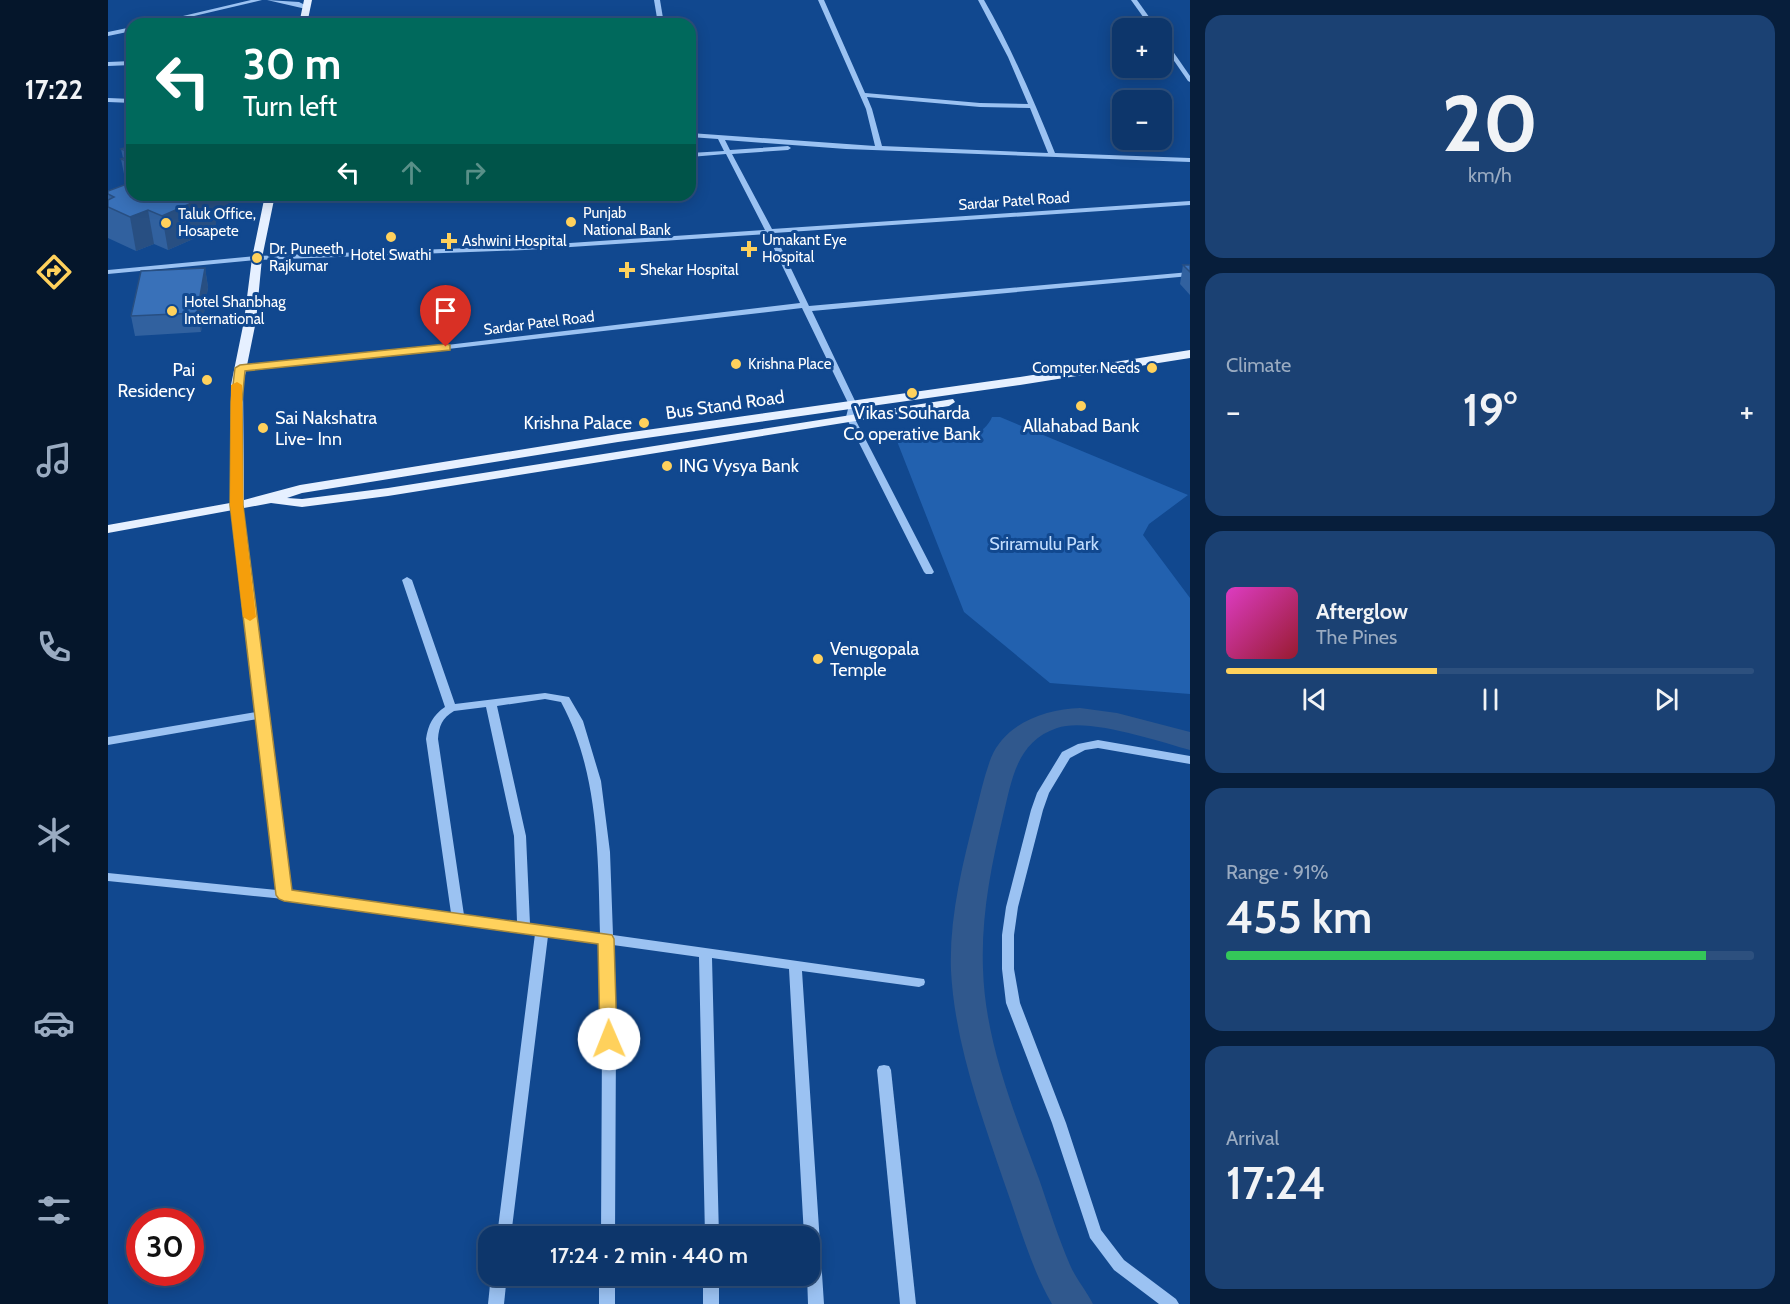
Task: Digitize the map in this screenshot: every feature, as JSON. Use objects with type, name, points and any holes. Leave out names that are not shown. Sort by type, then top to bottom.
[{"type":"main road","points":[[237,505],[235,435],[237,385],[250,321],[257,258],[269,201]]},
{"type":"main road","name":"Bus Stand Road","points":[[108,529],[267,500],[302,502],[387,492],[1190,354]]},
{"type":"main road","name":"Bus Stand Road","points":[[851,411],[1190,364]]},
{"type":"street","points":[[233,0],[240,5]]},
{"type":"street","points":[[178,18],[259,0]]},
{"type":"street","points":[[270,0],[307,4]]},
{"type":"street","points":[[657,0],[660,18]]},
{"type":"street","points":[[821,0],[869,110],[879,148]]},
{"type":"street","points":[[981,0],[998,29],[1033,106],[1052,155]]},
{"type":"street","points":[[1134,0],[1147,18]]},
{"type":"street","points":[[108,34],[126,30]]},
{"type":"street","points":[[1172,54],[1190,80]]},
{"type":"street","points":[[108,64],[126,63]]},
{"type":"street","points":[[862,95],[980,105],[1033,106]]},
{"type":"street","points":[[108,100],[126,101]]},
{"type":"street","points":[[696,135],[879,148],[1190,160]]},
{"type":"street","points":[[720,137],[769,231],[851,411],[929,572]]},
{"type":"street","points":[[696,155],[823,145]]},
{"type":"street","name":"Sardar Patel Road","points":[[108,272],[257,258],[525,248],[1190,203]]},
{"type":"street","name":"Sardar Patel Road","points":[[240,368],[388,354],[805,307],[1190,274]]},
{"type":"street","points":[[237,505],[284,895]]},
{"type":"street","points":[[407,580],[451,708]]},
{"type":"street","points":[[458,918],[432,739],[433,726],[437,719],[451,708],[545,696],[565,699],[570,705],[585,743],[595,781],[604,852],[609,1039],[608,1226]]},
{"type":"street","points":[[491,703],[520,836],[524,928]]},
{"type":"street","points":[[108,741],[261,715]]},
{"type":"street","points":[[1171,1304],[1119,1265],[1095,1233],[1059,1123],[1013,1003],[1008,969],[1008,935],[1012,907],[1037,810],[1047,785],[1066,755],[1082,747],[1098,744],[1190,760]]},
{"type":"street","points":[[108,877],[284,895],[919,982]]},
{"type":"street","points":[[505,1226],[542,930]]},
{"type":"street","points":[[705,953],[712,1226]]},
{"type":"street","points":[[795,965],[816,1304]]},
{"type":"street","points":[[884,1070],[908,1304]]},
{"type":"street","points":[[496,1304],[498,1286]]},
{"type":"street","points":[[607,1286],[607,1304]]},
{"type":"street","points":[[711,1286],[711,1304]]},
{"type":"green space","name":"Sriramulu Park","points":[[992,417],[1000,417],[1188,495],[1149,524],[1143,535],[1190,598],[1190,694],[1050,683],[964,612],[893,431],[903,431],[929,440],[960,439],[980,432]]},
{"type":"building","points":[[126,184],[126,201],[196,201],[162,216],[148,210],[130,217],[108,207],[108,200],[114,197],[108,194],[108,191]]},
{"type":"building","points":[[1183,265],[1190,265],[1190,272]]},
{"type":"building","points":[[205,268],[197,313],[131,316],[141,271]]},
{"type":"waterway","points":[[1074,1304],[1060,1284],[1041,1236],[998,1114],[975,1030],[967,972],[967,947],[978,864],[1005,757],[1033,728],[1064,717],[1098,718],[1190,741]]},
{"type":"slow traffic","points":[[237,385],[235,435],[237,505],[250,617]]},
{"type":"place","name":"Punjab National Bank","points":[[571,222]]},
{"type":"place","name":"Taluk Office, Hosapete","points":[[166,223]]},
{"type":"place","name":"Hotel Swathi","points":[[391,237]]},
{"type":"place","name":"Ashwini Hospital","points":[[449,241]]},
{"type":"place","name":"Umakant Eye Hospital","points":[[749,249]]},
{"type":"place","name":"Dr. Puneeth Rajkumar","points":[[257,258]]},
{"type":"place","name":"Shekar Hospital","points":[[627,270]]},
{"type":"place","name":"Hotel Shanbhag International","points":[[172,311]]},
{"type":"place","name":"Krishna Place","points":[[736,364]]},
{"type":"place","name":"Computer Needs","points":[[1152,368]]},
{"type":"place","name":"Pai Residency","points":[[207,380]]},
{"type":"place","name":"Vikas Souharda Co operative Bank","points":[[912,393]]},
{"type":"place","name":"Allahabad Bank","points":[[1081,406]]},
{"type":"place","name":"Krishna Palace","points":[[644,423]]},
{"type":"place","name":"Sai Nakshatra Live- Inn","points":[[263,428]]},
{"type":"place","name":"ING Vysya Bank","points":[[667,466]]},
{"type":"place","name":"Venugopala Temple","points":[[818,659]]},
{"type":"route","points":[[446,347],[240,368],[235,435],[237,505],[284,895],[606,939],[609,1039]]}]
